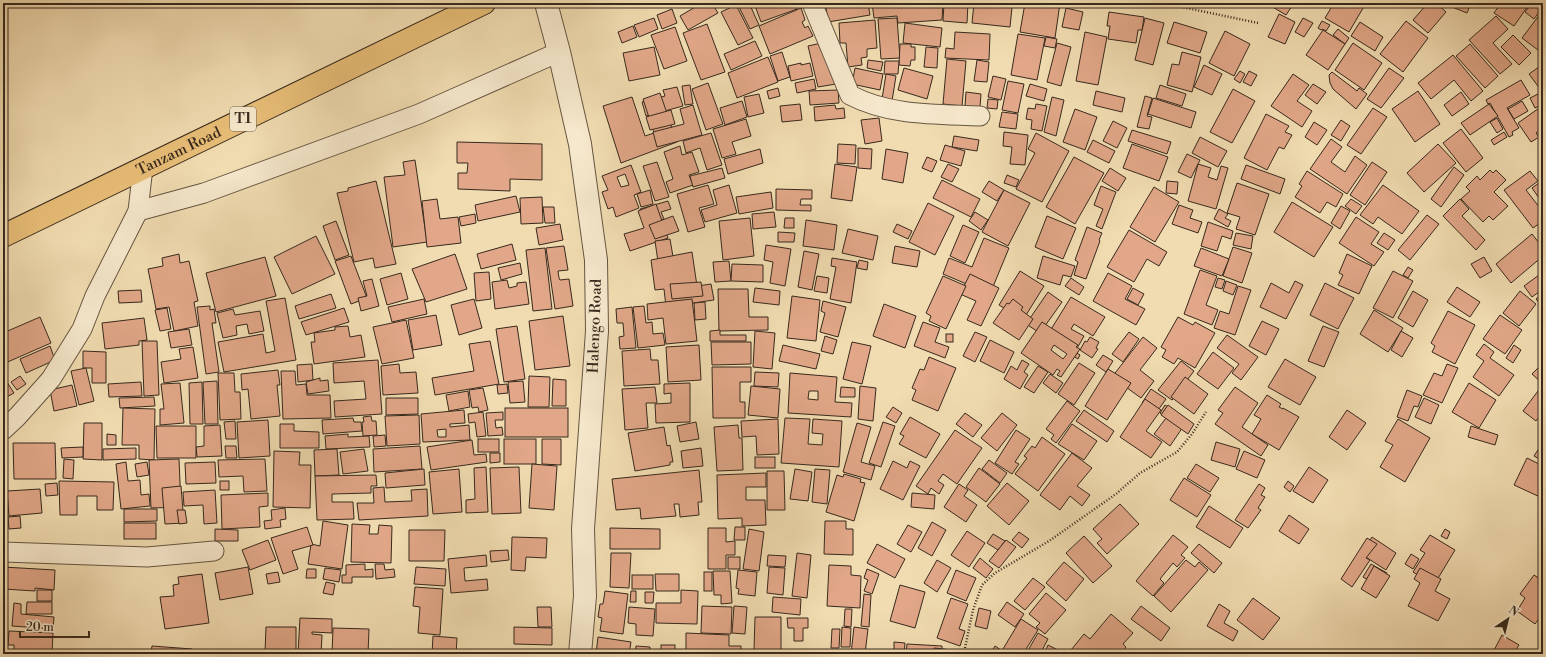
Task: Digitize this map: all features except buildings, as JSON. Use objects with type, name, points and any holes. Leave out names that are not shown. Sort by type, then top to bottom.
[{"type":"highway","name":"Tanzam Road","points":[[3,236],[484,3]]},
{"type":"street","name":"Halengo Road","points":[[546,3],[580,144],[596,260],[597,331],[583,528],[585,596],[580,654]]},
{"type":"street","points":[[812,3],[850,95],[865,103],[896,111],[980,116]]},
{"type":"street","points":[[138,211],[204,193],[412,117],[559,52]]},
{"type":"street","points":[[3,430],[17,417],[51,379],[82,329],[95,296],[138,211],[143,167]]},
{"type":"street","points":[[3,552],[147,557],[214,551]]},
{"type":"path","points":[[1163,3],[1258,23]]},
{"type":"path","points":[[965,654],[973,610],[982,585],[995,573],[1050,540],[1116,494],[1140,473],[1177,452],[1192,434],[1206,412]]}]
